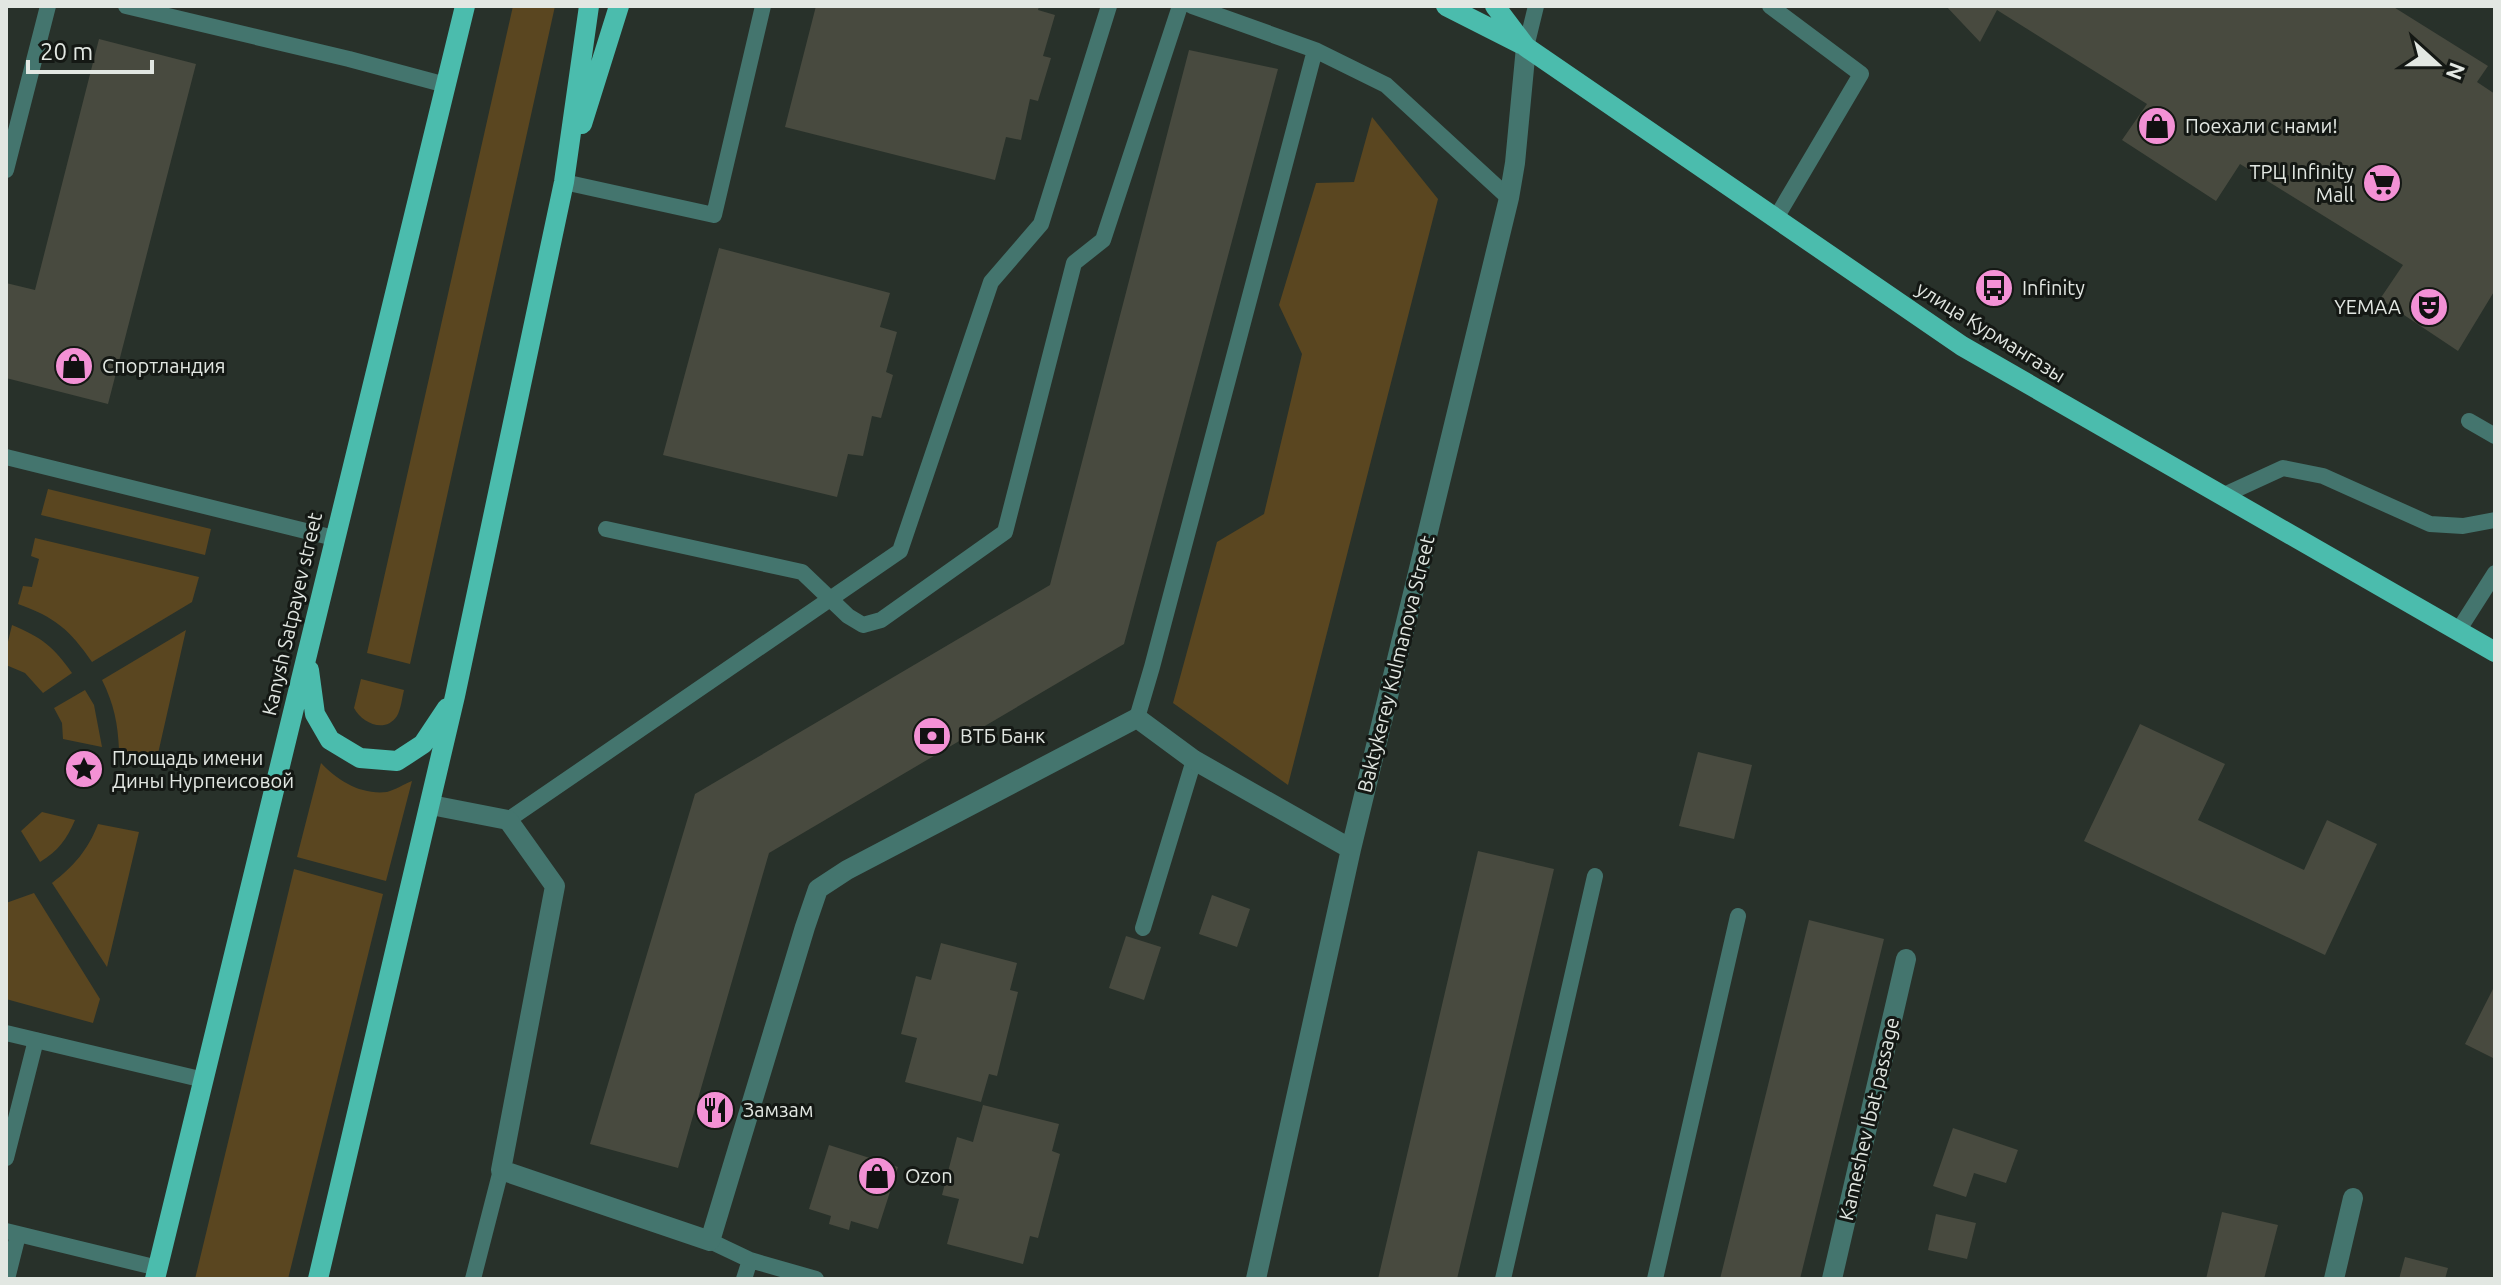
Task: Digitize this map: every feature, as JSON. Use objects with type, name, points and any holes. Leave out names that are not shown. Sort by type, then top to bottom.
[{"type":"main road","name":"Kanysh Satpayev street","points":[[156,1274],[465,6]]},
{"type":"main road","points":[[318,1279],[455,696],[564,182],[589,6]]},
{"type":"main road","points":[[564,182],[619,6]]},
{"type":"main road","points":[[1446,6],[1526,47]]},
{"type":"main road","name":"улица Курмангазы","points":[[1495,6],[1526,47],[1962,346],[2495,652]]},
{"type":"main road","points":[[307,658],[315,714],[330,740],[360,758],[397,761],[423,744],[455,696]]},
{"type":"street","name":"Baktykerey Kulmanova Street","points":[[1256,1279],[1351,849],[1509,198],[1526,47]]},
{"type":"street","points":[[431,805],[508,820],[555,886],[501,1170],[710,1241],[818,889],[847,870],[1137,718],[1194,760],[1351,849]]},
{"type":"street","name":"Kameshev Ibat passage","points":[[1832,1279],[1906,959]]},
{"type":"street","points":[[2334,1279],[2353,1198]]},
{"type":"lane","points":[[6,170],[48,6]]},
{"type":"lane","points":[[126,6],[446,85]]},
{"type":"lane","points":[[564,182],[714,215],[763,6]]},
{"type":"lane","points":[[508,820],[900,551],[991,282],[1041,224],[1109,6]]},
{"type":"lane","points":[[606,529],[802,572],[848,616],[863,625],[881,620],[1005,532],[1074,263],[1103,240],[1180,6]]},
{"type":"lane","points":[[1192,6],[1315,50],[1386,85],[1509,198]]},
{"type":"lane","points":[[1526,47],[1536,6]]},
{"type":"lane","points":[[1770,6],[1861,74],[1776,218]]},
{"type":"lane","points":[[1137,718],[1315,50]]},
{"type":"lane","points":[[2469,421],[2495,436]]},
{"type":"lane","points":[[6,457],[334,538]]},
{"type":"lane","points":[[2222,496],[2283,468],[2323,476],[2430,524],[2463,526],[2495,520]]},
{"type":"lane","points":[[2458,631],[2495,573]]},
{"type":"lane","points":[[1143,928],[1194,760]]},
{"type":"lane","points":[[1503,1279],[1595,876]]},
{"type":"lane","points":[[1655,1279],[1738,916]]},
{"type":"lane","points":[[6,1033],[204,1080]]},
{"type":"lane","points":[[6,1158],[36,1040]]},
{"type":"lane","points":[[473,1279],[501,1170]]},
{"type":"lane","points":[[7,1279],[12,1233],[156,1274]]},
{"type":"lane","points":[[710,1241],[750,1260],[816,1279]]},
{"type":"lane","points":[[744,1279],[750,1260]]},
{"type":"shaded area","points":[[513,6],[555,6],[410,664],[367,653]]},
{"type":"shaded area","points":[[1372,117],[1438,199],[1288,785],[1173,703],[1217,542],[1264,514],[1302,354],[1279,305],[1316,183],[1354,182]]},
{"type":"shaded area","points":[[48,489],[211,529],[205,555],[41,515]]},
{"type":"shaded area","points":[[35,538],[199,577],[192,602],[92,662],[61,626],[18,604],[23,586],[32,587],[39,559],[31,556]]},
{"type":"shaded area","points":[[12,625],[46,644],[72,673],[43,693],[25,673],[6,665]]},
{"type":"shaded area","points":[[186,630],[157,758],[119,750],[115,714],[102,680]]},
{"type":"shaded area","points":[[361,679],[404,690],[397,716],[392,721],[380,725],[368,722],[354,708]]},
{"type":"shaded area","points":[[85,690],[94,705],[102,747],[63,739],[62,723],[54,708]]},
{"type":"shaded area","points":[[321,763],[342,781],[368,791],[387,792],[412,781],[386,881],[297,857]]},
{"type":"shaded area","points":[[42,812],[75,820],[61,844],[40,862],[21,831]]},
{"type":"shaded area","points":[[98,824],[139,832],[107,967],[52,883],[80,857]]},
{"type":"shaded area","points":[[294,869],[383,894],[288,1279],[195,1279]]},
{"type":"shaded area","points":[[34,893],[100,999],[93,1023],[6,999],[6,903]]},
{"type":"building","points":[[816,6],[1039,6],[1038,10],[1055,15],[1043,56],[1051,58],[1038,101],[1030,99],[1021,140],[1006,137],[995,180],[785,127]]},
{"type":"building","name":"ТРЦ Infinity Mall","points":[[1946,6],[2392,6],[2488,66],[2477,82],[2495,94],[2495,290],[2458,351],[2380,299],[2403,265],[2240,164],[2216,201],[2122,140],[2147,104],[1997,10],[1980,42]]},
{"type":"building","points":[[99,39],[196,64],[108,404],[6,378],[6,283],[35,290]]},
{"type":"building","points":[[1189,50],[1278,69],[1124,644],[769,853],[678,1168],[590,1144],[695,794],[1050,585]]},
{"type":"building","points":[[719,248],[890,293],[880,327],[897,332],[886,372],[893,375],[881,418],[872,416],[863,456],[848,454],[837,497],[663,455]]},
{"type":"building","points":[[2140,724],[2225,764],[2198,820],[2304,870],[2327,820],[2377,844],[2325,955],[2084,841]]},
{"type":"building","points":[[1698,752],[1752,765],[1734,839],[1679,826]]},
{"type":"building","points":[[1478,851],[1554,869],[1457,1279],[1378,1279]]},
{"type":"building","points":[[1212,895],[1250,909],[1237,947],[1199,934]]},
{"type":"building","points":[[1809,920],[1884,939],[1800,1279],[1720,1279]]},
{"type":"building","points":[[1126,936],[1161,947],[1144,1000],[1109,988]]},
{"type":"building","points":[[941,943],[1017,963],[1010,990],[1018,992],[997,1076],[989,1074],[981,1102],[905,1082],[917,1038],[901,1034],[916,976],[931,980]]},
{"type":"building","points":[[2495,985],[2495,1059],[2465,1044]]},
{"type":"building","points":[[983,1105],[1059,1124],[1052,1151],[1060,1154],[1038,1238],[1030,1236],[1023,1264],[947,1244],[959,1199],[942,1195],[957,1137],[973,1142]]},
{"type":"building","points":[[1953,1128],[2018,1150],[2006,1183],[1974,1173],[1966,1197],[1933,1186]]},
{"type":"building","points":[[829,1145],[898,1167],[878,1229],[851,1221],[849,1230],[829,1224],[831,1216],[809,1209]]},
{"type":"building","points":[[2222,1212],[2278,1225],[2264,1279],[2206,1279]]},
{"type":"building","points":[[1936,1214],[1976,1223],[1967,1259],[1928,1250]]},
{"type":"building","points":[[2405,1257],[2448,1268],[2445,1279],[2399,1279]]},
{"type":"place","name":"Поехали с нами!","points":[[2157,126]]},
{"type":"place","name":"ТРЦ Infinity Mall","points":[[2382,183]]},
{"type":"place","name":"Infinity","points":[[1994,288]]},
{"type":"place","name":"YEMAA","points":[[2429,307]]},
{"type":"place","name":"Спортландия","points":[[74,366]]},
{"type":"place","name":"ВТБ Банк","points":[[932,736]]},
{"type":"place","name":"Площадь имени Дины Нурпеисовой","points":[[84,769]]},
{"type":"place","name":"Замзам","points":[[715,1110]]},
{"type":"place","name":"Ozon","points":[[877,1176]]}]
